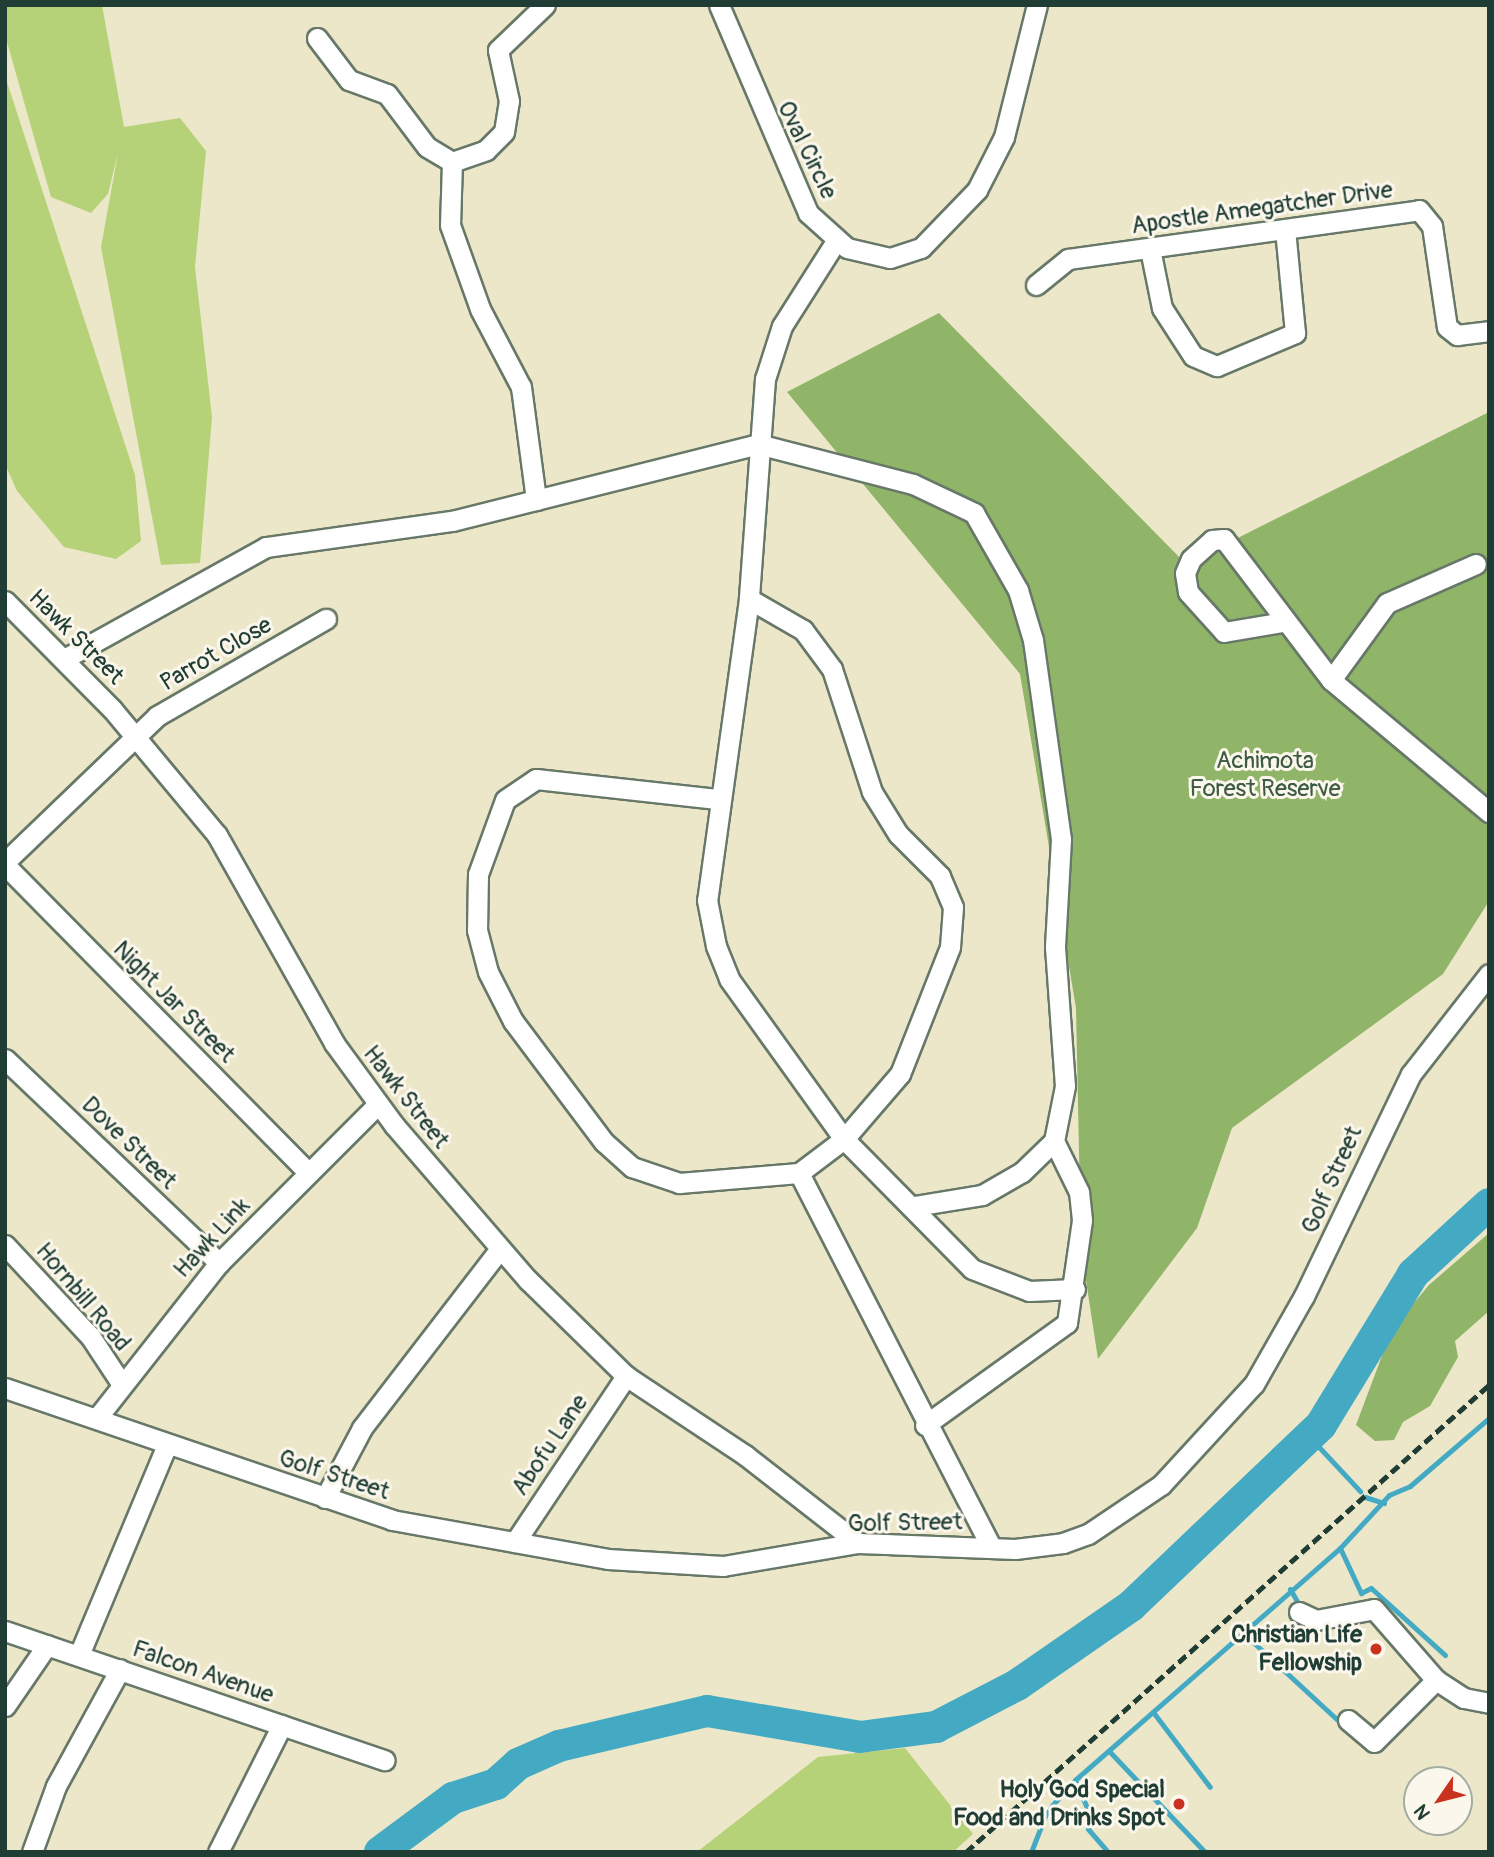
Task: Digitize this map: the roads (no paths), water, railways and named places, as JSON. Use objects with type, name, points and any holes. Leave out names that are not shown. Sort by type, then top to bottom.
[{"type":"street","points":[[317,38],[349,80],[387,94],[427,148],[452,162],[486,150],[505,132],[509,102],[498,50],[545,5]]},
{"type":"street","name":"Oval Circle","points":[[719,5],[790,183],[836,241]]},
{"type":"street","points":[[1037,5],[1004,137],[977,190],[920,248],[890,258],[836,241],[782,326],[765,379],[758,444],[749,599],[717,799],[708,900],[716,946],[743,1000],[844,1139],[914,1206],[972,1269],[994,1281],[1030,1291],[1075,1289]]},
{"type":"street","points":[[452,162],[450,225],[480,309],[521,387],[536,500]]},
{"type":"street","name":"Apostle Amegatcher Drive","points":[[1035,285],[1068,259],[1419,211],[1432,226],[1447,327],[1457,335],[1489,331]]},
{"type":"street","points":[[1150,249],[1162,308],[1193,356],[1217,366],[1295,333],[1285,230]]},
{"type":"street","points":[[64,659],[266,547],[452,521],[758,444],[941,493],[974,513],[1018,590],[1033,640],[1061,839],[1055,947],[1066,1048],[1054,1141],[1079,1192],[1083,1246],[1068,1320],[1056,1334],[925,1426]]},
{"type":"street","points":[[1283,622],[1224,632],[1188,592],[1185,573],[1191,559],[1212,540],[1224,539],[1283,622],[1331,680],[1489,812]]},
{"type":"street","points":[[1331,680],[1387,603],[1476,564]]},
{"type":"street","points":[[717,799],[550,777],[522,785],[505,800],[489,834],[478,874],[477,930],[488,972],[513,1021],[604,1142],[632,1167],[679,1183],[799,1173],[844,1139],[900,1074],[916,1040],[950,947],[953,907],[940,876],[898,834],[872,792],[843,691],[821,650],[803,630],[749,599]]},
{"type":"street","name":"Hawk Street","points":[[5,601],[64,659],[135,737],[217,835],[334,1043],[378,1104],[500,1250],[626,1376],[745,1455],[858,1543]]},
{"type":"street","name":"Parrot Close","points":[[5,864],[135,737],[184,699],[326,619]]},
{"type":"street","name":"Night Jar Street","points":[[5,864],[308,1172]]},
{"type":"street","name":"Golf Street","points":[[5,1388],[392,1520],[608,1559],[723,1566],[858,1543],[1040,1549],[1088,1534],[1193,1457],[1254,1384],[1304,1296],[1411,1074],[1489,974]]},
{"type":"street","name":"Dove Street","points":[[5,1059],[219,1263]]},
{"type":"street","name":"Hawk Link","points":[[97,1418],[121,1383],[219,1263],[378,1104]]},
{"type":"street","points":[[914,1206],[982,1195],[1054,1141]]},
{"type":"street","points":[[799,1173],[925,1426],[991,1548]]},
{"type":"street","name":"Hornbill Road","points":[[5,1245],[90,1336],[121,1383]]},
{"type":"street","points":[[324,1498],[362,1428],[500,1250]]},
{"type":"street","name":"Abofu Lane","points":[[514,1542],[626,1376]]},
{"type":"street","points":[[79,1655],[167,1445]]},
{"type":"street","points":[[1299,1612],[1316,1620],[1374,1609],[1436,1680],[1464,1698],[1489,1703]]},
{"type":"street","name":"Falcon Avenue","points":[[5,1631],[385,1760]]},
{"type":"street","points":[[5,1706],[47,1645]]},
{"type":"street","points":[[32,1852],[56,1786],[120,1669]]},
{"type":"street","points":[[1348,1720],[1374,1742],[1436,1680]]},
{"type":"street","points":[[218,1852],[282,1725]]},
{"type":"waterway","points":[[380,1852],[453,1798],[496,1784],[518,1764],[559,1746],[707,1711],[860,1737],[936,1727],[1017,1685],[1131,1606],[1321,1425],[1413,1274],[1489,1204]]},
{"type":"waterway","points":[[1031,1852],[1047,1811],[1075,1780],[1340,1548],[1389,1495],[1410,1486],[1489,1418]]},
{"type":"waterway","points":[[1321,1425],[1318,1446],[1360,1491]]},
{"type":"waterway","points":[[1365,1497],[1384,1503]]},
{"type":"waterway","points":[[1340,1548],[1361,1593],[1371,1588],[1445,1655]]},
{"type":"waterway","points":[[1290,1589],[1300,1606]]},
{"type":"waterway","points":[[1240,1630],[1342,1724]]},
{"type":"waterway","points":[[1153,1712],[1210,1787]]},
{"type":"waterway","points":[[1109,1751],[1205,1852]]},
{"type":"waterway","points":[[1075,1780],[1091,1817],[1088,1829],[1108,1852]]},
{"type":"railway","points":[[966,1852],[1489,1385]]},
{"type":"place","name":"Christian Life Fellowship","points":[[1376,1649]]},
{"type":"place","name":"Holy God Special Food and Drinks Spot","points":[[1179,1804]]},
{"type":"park label","name":"Achimota Forest Reserve","points":[[1265,775]]}]
